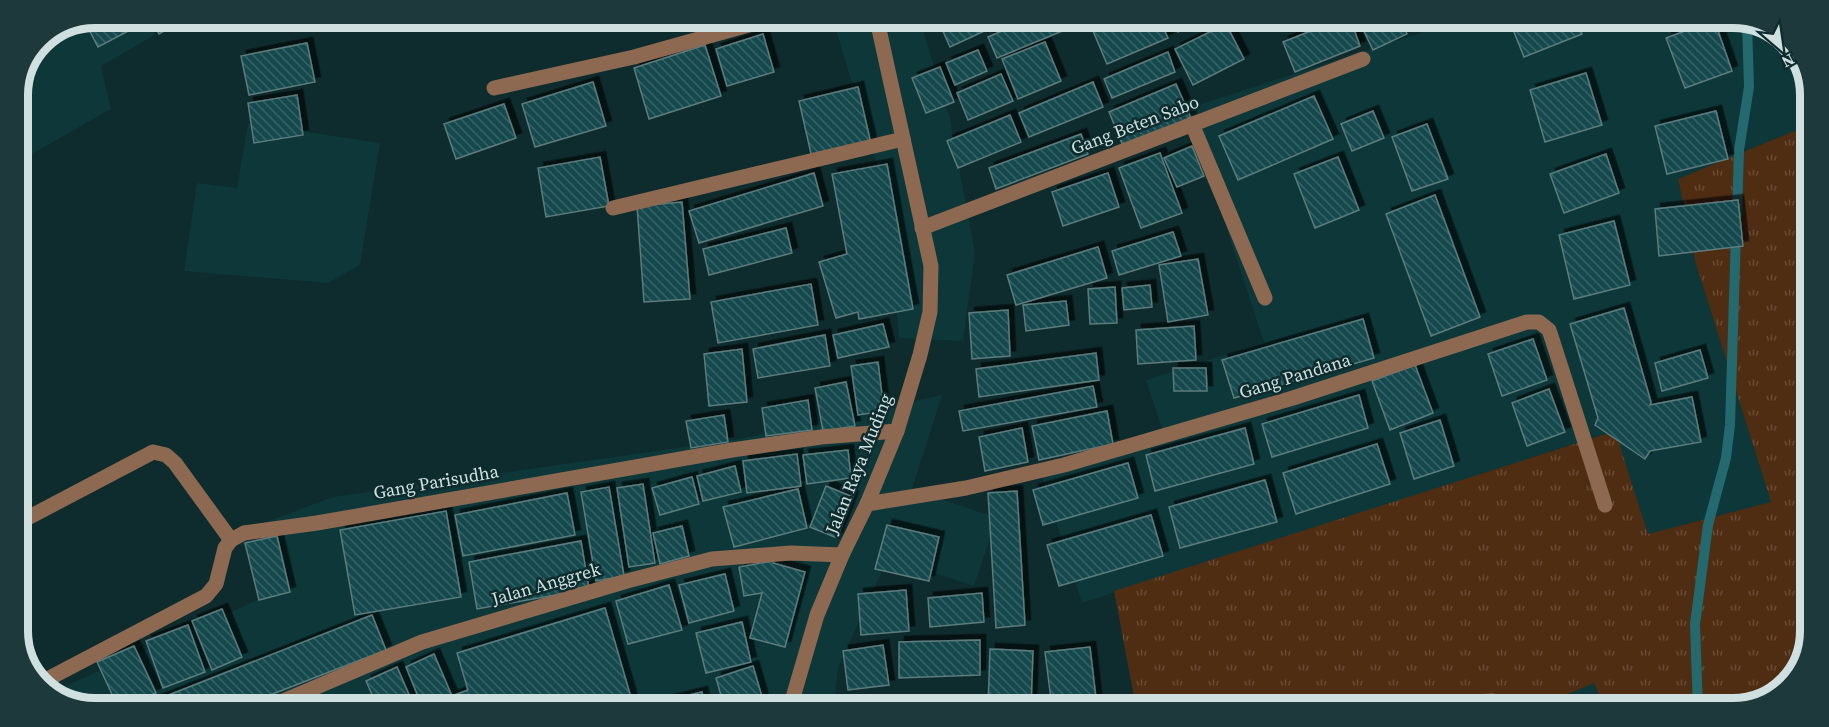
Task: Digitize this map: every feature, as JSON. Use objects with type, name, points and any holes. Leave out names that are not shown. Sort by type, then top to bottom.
[{"type":"street","points":[[494,88],[634,57],[738,28]]},
{"type":"street","name":"Jalan Raya Muding","points":[[794,698],[817,615],[897,431],[920,355],[930,312],[931,266],[879,28]]},
{"type":"street","name":"Gang Beten Sabo","points":[[922,228],[1363,59]]},
{"type":"street","points":[[1192,124],[1265,298]]},
{"type":"street","points":[[613,208],[903,139]]},
{"type":"street","name":"Gang Pandana","points":[[867,504],[966,488],[1064,465],[1293,398],[1527,322],[1539,322],[1549,330],[1605,505]]},
{"type":"street","name":"Gang Parisudha","points":[[231,540],[244,533],[265,529],[317,524],[732,450],[821,437],[897,431]]},
{"type":"street","points":[[29,517],[153,452],[166,455],[175,463],[231,540],[225,548],[216,584],[206,596],[47,678]]},
{"type":"street","name":"Jalan Anggrek","points":[[290,698],[422,642],[627,581],[712,559],[791,553],[842,555]]},
{"type":"shaded area","points":[[151,28],[155,35],[101,66],[111,109],[28,156],[30,82],[40,58],[48,48],[58,40],[82,30]]},
{"type":"shaded area","points":[[835,28],[922,28],[950,119],[975,253],[963,341],[899,338],[893,267],[877,165]]},
{"type":"shaded area","points":[[1435,28],[1733,28],[1755,32],[1771,40],[1787,55],[1797,74],[1800,91],[1800,129],[1678,179],[1696,264],[1771,502],[1648,534],[1614,431],[1082,603],[1042,478],[1165,437],[1146,380],[1264,342],[1189,108]]},
{"type":"shaded area","points":[[248,123],[380,143],[360,265],[328,283],[184,271],[197,183],[237,188]]},
{"type":"shaded area","points":[[942,395],[912,489],[997,518],[974,586],[888,558],[838,668],[835,698],[87,698],[60,688],[262,598],[239,532],[333,497],[740,439]]},
{"type":"shaded area","points":[[1594,683],[1600,698],[1559,698]]},
{"type":"green space","points":[[1800,129],[1800,632],[1797,653],[1792,665],[1781,679],[1763,692],[1733,698],[1600,698],[1594,683],[1559,698],[1134,698],[1114,591],[1615,431],[1648,534],[1771,502],[1696,264],[1678,179]]},
{"type":"building","points":[[134,28],[98,47],[89,29]]},
{"type":"building","points":[[156,28],[170,28],[159,34]]},
{"type":"building","points":[[942,28],[991,28],[950,47]]},
{"type":"building","points":[[1009,28],[1070,28],[997,58],[988,37]]},
{"type":"building","points":[[1092,28],[1163,28],[1168,38],[1107,64]]},
{"type":"building","points":[[1218,28],[1228,28],[1244,59],[1193,85],[1175,49]]},
{"type":"building","points":[[1318,28],[1354,28],[1360,46],[1295,72],[1283,42]]},
{"type":"building","points":[[1362,28],[1404,28],[1407,34],[1373,50]]},
{"type":"building","points":[[1512,28],[1580,28],[1582,34],[1524,57]]},
{"type":"building","points":[[1694,28],[1717,28],[1732,71],[1685,88],[1666,38]]},
{"type":"building","points":[[763,34],[774,72],[727,86],[716,49]]},
{"type":"building","points":[[1045,42],[1061,81],[1018,99],[1002,59]]},
{"type":"building","points":[[307,43],[315,82],[249,95],[241,56]]},
{"type":"building","points":[[705,45],[721,96],[649,119],[634,68]]},
{"type":"building","points":[[978,50],[987,71],[955,85],[946,63]]},
{"type":"building","points":[[1168,52],[1175,72],[1112,98],[1104,79]]},
{"type":"building","points":[[940,67],[954,102],[926,113],[912,78]]},
{"type":"building","points":[[1586,73],[1602,125],[1545,142],[1530,90]]},
{"type":"building","points":[[1001,74],[1013,101],[968,120],[957,93]]},
{"type":"building","points":[[593,82],[606,126],[535,147],[522,104]]},
{"type":"building","points":[[1093,82],[1103,107],[1029,137],[1019,113]]},
{"type":"building","points":[[1176,84],[1191,118],[1123,146],[1109,112]]},
{"type":"building","points":[[858,87],[871,144],[812,158],[799,101]]},
{"type":"building","points":[[297,95],[303,135],[254,143],[248,103]]},
{"type":"building","points":[[1314,96],[1333,139],[1238,180],[1219,136]]},
{"type":"building","points":[[504,104],[516,138],[456,159],[444,124]]},
{"type":"building","points":[[1373,111],[1384,138],[1352,151],[1341,124]]},
{"type":"building","points":[[1716,111],[1728,159],[1667,174],[1655,126]]},
{"type":"building","points":[[1010,115],[1021,142],[958,168],[947,141]]},
{"type":"building","points":[[1427,124],[1448,179],[1412,191],[1392,137]]},
{"type":"building","points":[[1081,134],[1088,154],[996,189],[989,168]]},
{"type":"building","points":[[1192,146],[1204,176],[1177,187],[1164,158]]},
{"type":"building","points":[[1160,153],[1182,213],[1141,228],[1119,168]]},
{"type":"building","points":[[1606,154],[1619,193],[1564,213],[1550,174]]},
{"type":"building","points":[[600,157],[609,206],[546,217],[538,168]]},
{"type":"building","points":[[1338,157],[1359,210],[1315,228],[1294,174]]},
{"type":"building","points":[[887,164],[913,309],[859,319],[858,312],[836,318],[819,262],[847,254],[832,174]]},
{"type":"building","points":[[814,173],[823,206],[699,243],[689,211]]},
{"type":"building","points":[[1108,173],[1119,207],[1063,226],[1052,192]]},
{"type":"building","points":[[1435,195],[1480,317],[1431,336],[1386,214]]},
{"type":"building","points":[[1738,200],[1743,246],[1659,256],[1655,209]]},
{"type":"building","points":[[682,202],[690,299],[644,302],[637,206]]},
{"type":"building","points":[[1614,221],[1630,285],[1574,299],[1559,235]]},
{"type":"building","points":[[786,228],[792,253],[709,275],[703,249]]},
{"type":"building","points":[[1173,232],[1181,256],[1119,275],[1112,251]]},
{"type":"building","points":[[1098,247],[1107,278],[1016,305],[1007,275]]},
{"type":"building","points":[[1198,259],[1208,315],[1168,322],[1159,265]]},
{"type":"building","points":[[811,284],[818,325],[718,343],[711,302]]},
{"type":"building","points":[[1150,285],[1152,307],[1124,310],[1122,288]]},
{"type":"building","points":[[1115,287],[1117,323],[1090,324],[1088,289]]},
{"type":"building","points":[[1066,301],[1069,325],[1026,331],[1023,305]]},
{"type":"building","points":[[1624,308],[1650,405],[1692,397],[1701,442],[1650,451],[1645,459],[1595,425],[1598,418],[1570,324]]},
{"type":"building","points":[[1008,310],[1010,356],[972,359],[969,313]]},
{"type":"building","points":[[1363,319],[1374,358],[1234,398],[1222,360]]},
{"type":"building","points":[[883,324],[889,347],[838,358],[833,335]]},
{"type":"building","points":[[1194,326],[1196,360],[1138,364],[1136,330]]},
{"type":"building","points":[[825,335],[830,366],[758,378],[753,349]]},
{"type":"building","points":[[1533,339],[1547,380],[1502,396],[1488,354]]},
{"type":"building","points":[[742,349],[747,402],[709,406],[704,354]]},
{"type":"building","points":[[1700,350],[1708,378],[1662,391],[1655,363]]},
{"type":"building","points":[[1096,353],[1099,380],[979,397],[976,369]]},
{"type":"building","points":[[878,362],[884,411],[858,415],[851,366]]},
{"type":"building","points":[[1415,365],[1433,413],[1390,430],[1372,381]]},
{"type":"building","points":[[1173,368],[1206,368],[1207,391],[1174,391]]},
{"type":"building","points":[[846,382],[855,426],[823,431],[815,388]]},
{"type":"building","points":[[1093,386],[1097,407],[963,431],[959,411]]},
{"type":"building","points":[[1549,389],[1565,432],[1527,446],[1512,403]]},
{"type":"building","points":[[1359,395],[1368,428],[1272,457],[1262,424]]},
{"type":"building","points":[[808,400],[812,430],[766,436],[762,408]]},
{"type":"building","points":[[1107,411],[1113,444],[1039,460],[1032,426]]},
{"type":"building","points":[[724,415],[728,442],[691,448],[686,421]]},
{"type":"building","points":[[1440,420],[1454,466],[1414,479],[1400,433]]},
{"type":"building","points":[[1022,428],[1028,462],[985,471],[979,437]]},
{"type":"building","points":[[1245,428],[1254,464],[1155,491],[1146,455]]},
{"type":"building","points":[[1377,444],[1390,484],[1296,514],[1283,473]]},
{"type":"building","points":[[848,450],[851,478],[807,484],[803,455]]},
{"type":"building","points":[[797,454],[801,486],[747,493],[743,461]]},
{"type":"building","points":[[1128,463],[1138,498],[1043,525],[1033,490]]},
{"type":"building","points":[[735,466],[741,492],[703,501],[697,476]]},
{"type":"building","points":[[692,477],[699,504],[660,515],[652,488]]},
{"type":"building","points":[[1265,480],[1277,522],[1180,548],[1169,507]]},
{"type":"building","points":[[643,484],[655,563],[629,567],[617,488]]},
{"type":"building","points":[[826,486],[853,497],[837,538],[810,527]]},
{"type":"building","points":[[609,487],[624,576],[596,581],[581,492]]},
{"type":"building","points":[[798,489],[807,528],[734,547],[723,507]]},
{"type":"building","points":[[1017,491],[1025,625],[996,628],[988,493]]},
{"type":"building","points":[[567,493],[575,535],[463,556],[455,515]]},
{"type":"building","points":[[446,511],[461,597],[355,615],[340,530]]},
{"type":"building","points":[[1151,515],[1163,556],[1059,586],[1047,545]]},
{"type":"building","points":[[887,525],[939,537],[929,581],[875,569]]},
{"type":"building","points":[[682,526],[689,556],[660,564],[653,533]]},
{"type":"building","points":[[277,536],[290,592],[259,600],[245,543]]},
{"type":"building","points":[[581,541],[589,589],[477,609],[469,562]]},
{"type":"building","points":[[773,561],[773,563],[805,572],[785,647],[750,638],[762,593],[744,596],[739,567]]},
{"type":"building","points":[[725,574],[734,611],[689,623],[679,585]]},
{"type":"building","points":[[669,585],[682,630],[628,644],[616,601]]},
{"type":"building","points":[[906,590],[909,631],[861,635],[858,594]]},
{"type":"building","points":[[982,593],[984,622],[930,627],[928,598]]},
{"type":"building","points":[[605,608],[631,698],[419,698],[406,667],[434,654],[452,696],[468,690],[457,653]]},
{"type":"building","points":[[222,609],[242,657],[212,670],[192,621]]},
{"type":"building","points":[[372,615],[386,650],[262,698],[161,698]]},
{"type":"building","points":[[742,622],[751,662],[706,673],[696,633]]},
{"type":"building","points":[[188,625],[205,672],[163,688],[146,641]]},
{"type":"building","points":[[980,640],[980,675],[899,678],[899,642]]},
{"type":"building","points":[[883,645],[889,685],[848,690],[843,651]]},
{"type":"building","points":[[134,646],[156,693],[145,698],[114,698],[97,662]]},
{"type":"building","points":[[1090,647],[1096,698],[1051,698],[1045,652]]},
{"type":"building","points":[[990,649],[1033,651],[1031,698],[988,698]]},
{"type":"building","points":[[753,666],[762,698],[722,698],[716,678]]},
{"type":"building","points":[[397,667],[411,698],[373,698],[366,681]]},
{"type":"building","points":[[702,692],[703,698],[677,698]]},
{"type":"waterway","points":[[1737,214],[1739,150],[1749,87],[1747,30]]},
{"type":"waterway","points":[[1698,698],[1695,624],[1708,525],[1726,458],[1730,425],[1736,233]]}]
